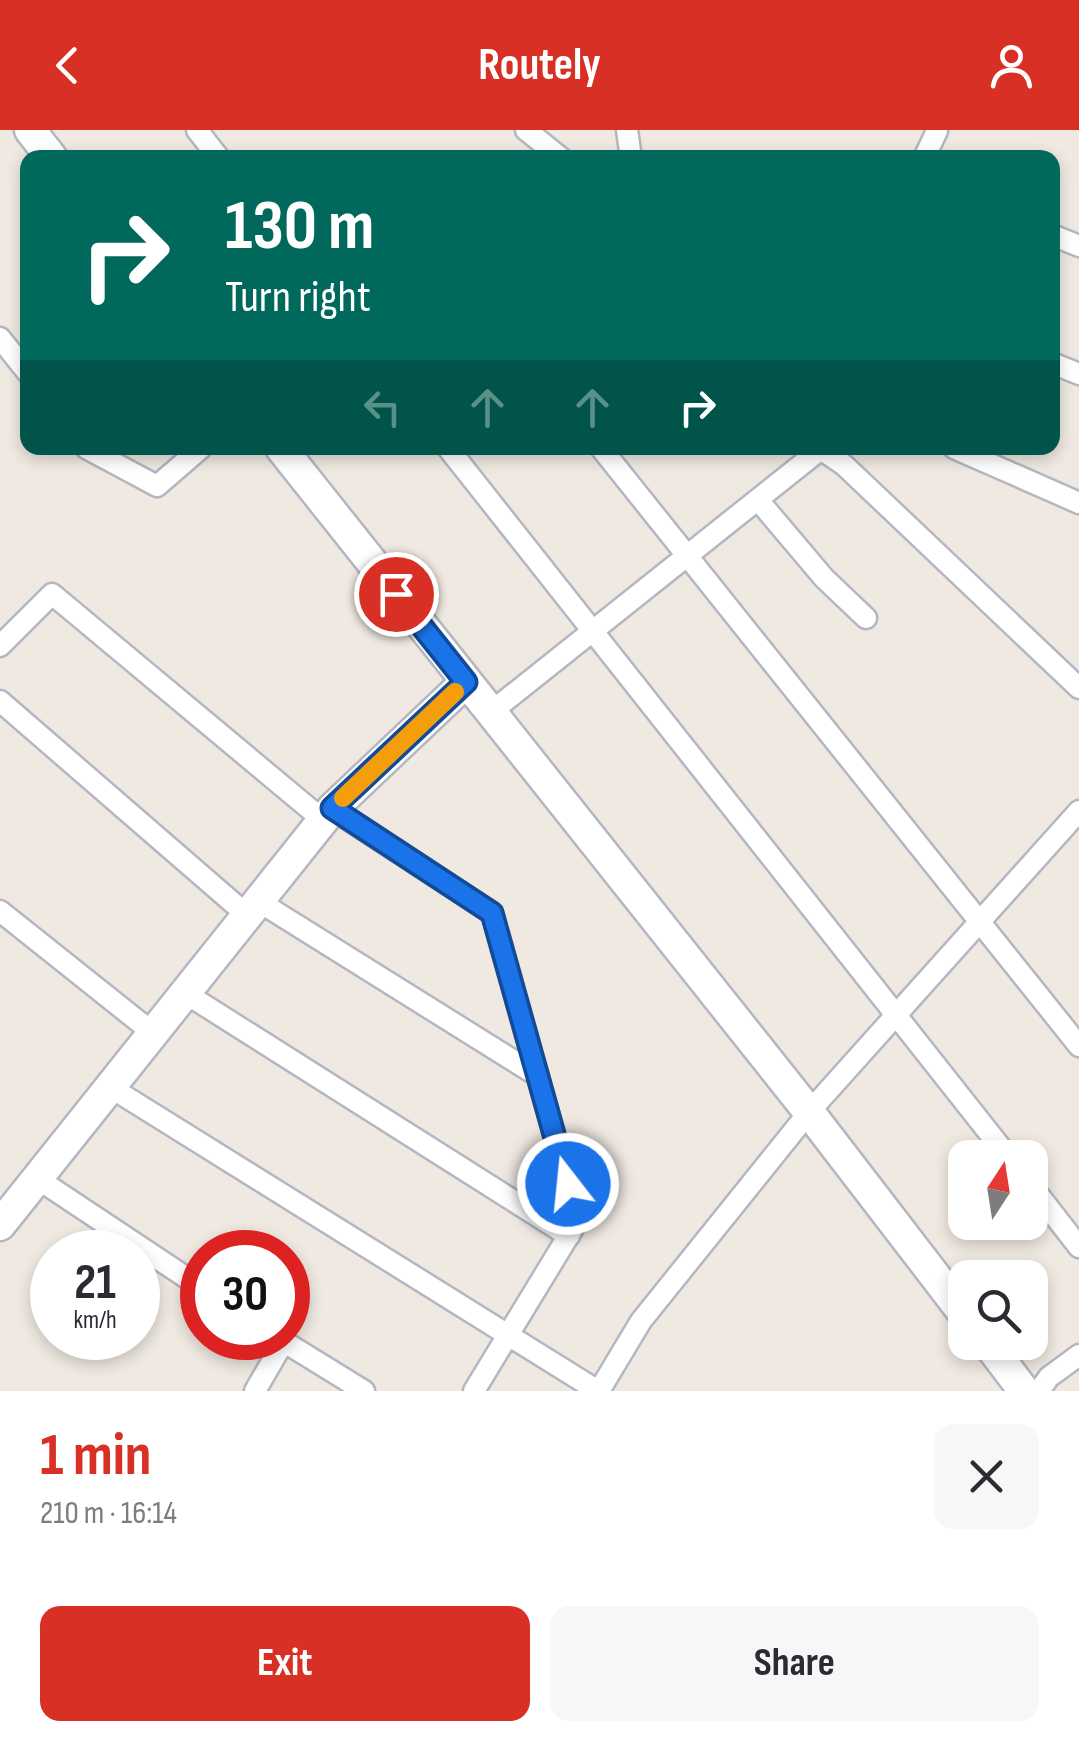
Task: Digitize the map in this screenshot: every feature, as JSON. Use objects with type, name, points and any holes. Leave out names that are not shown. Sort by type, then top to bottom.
[{"type":"street","points":[[30,130],[46,150]]},
{"type":"street","points":[[197,130],[213,150]]},
{"type":"street","points":[[526,130],[551,150]]},
{"type":"street","points":[[0,338],[20,363]]},
{"type":"street","points":[[99,455],[157,486],[193,455]]},
{"type":"street","points":[[287,455],[948,1292]]},
{"type":"street","points":[[454,455],[995,1140]]},
{"type":"street","points":[[607,455],[1079,1046]]},
{"type":"street","points":[[491,712],[812,455]]},
{"type":"street","points":[[829,455],[858,478],[1079,688]]},
{"type":"street","points":[[970,455],[1079,503]]},
{"type":"street","points":[[758,500],[824,578],[866,618]]},
{"type":"street","points":[[0,646],[52,594],[327,814],[492,913],[578,1220],[474,1391]]},
{"type":"street","points":[[0,1225],[327,814],[466,682]]},
{"type":"street","points":[[0,701],[252,908],[538,1076]]},
{"type":"street","points":[[110,1088],[599,1391],[641,1322],[809,1112],[1072,818]]},
{"type":"street","points":[[1072,818],[1079,842]]},
{"type":"street","points":[[0,911],[153,1032]]},
{"type":"street","points":[[185,993],[569,1236]]},
{"type":"street","points":[[38,1179],[180,1273]]},
{"type":"street","points":[[1048,1207],[1079,1247]]},
{"type":"street","points":[[1039,1391],[1049,1378],[1079,1356]]},
{"type":"street","points":[[310,1357],[364,1391]]},
{"type":"street","points":[[255,1391],[270,1360]]},
{"type":"street","points":[[1000,1360],[1024,1391]]},
{"type":"slow traffic","points":[[343,798],[455,692]]},
{"type":"route","points":[[396,594],[466,682],[332,808],[492,913],[568,1184]]}]
